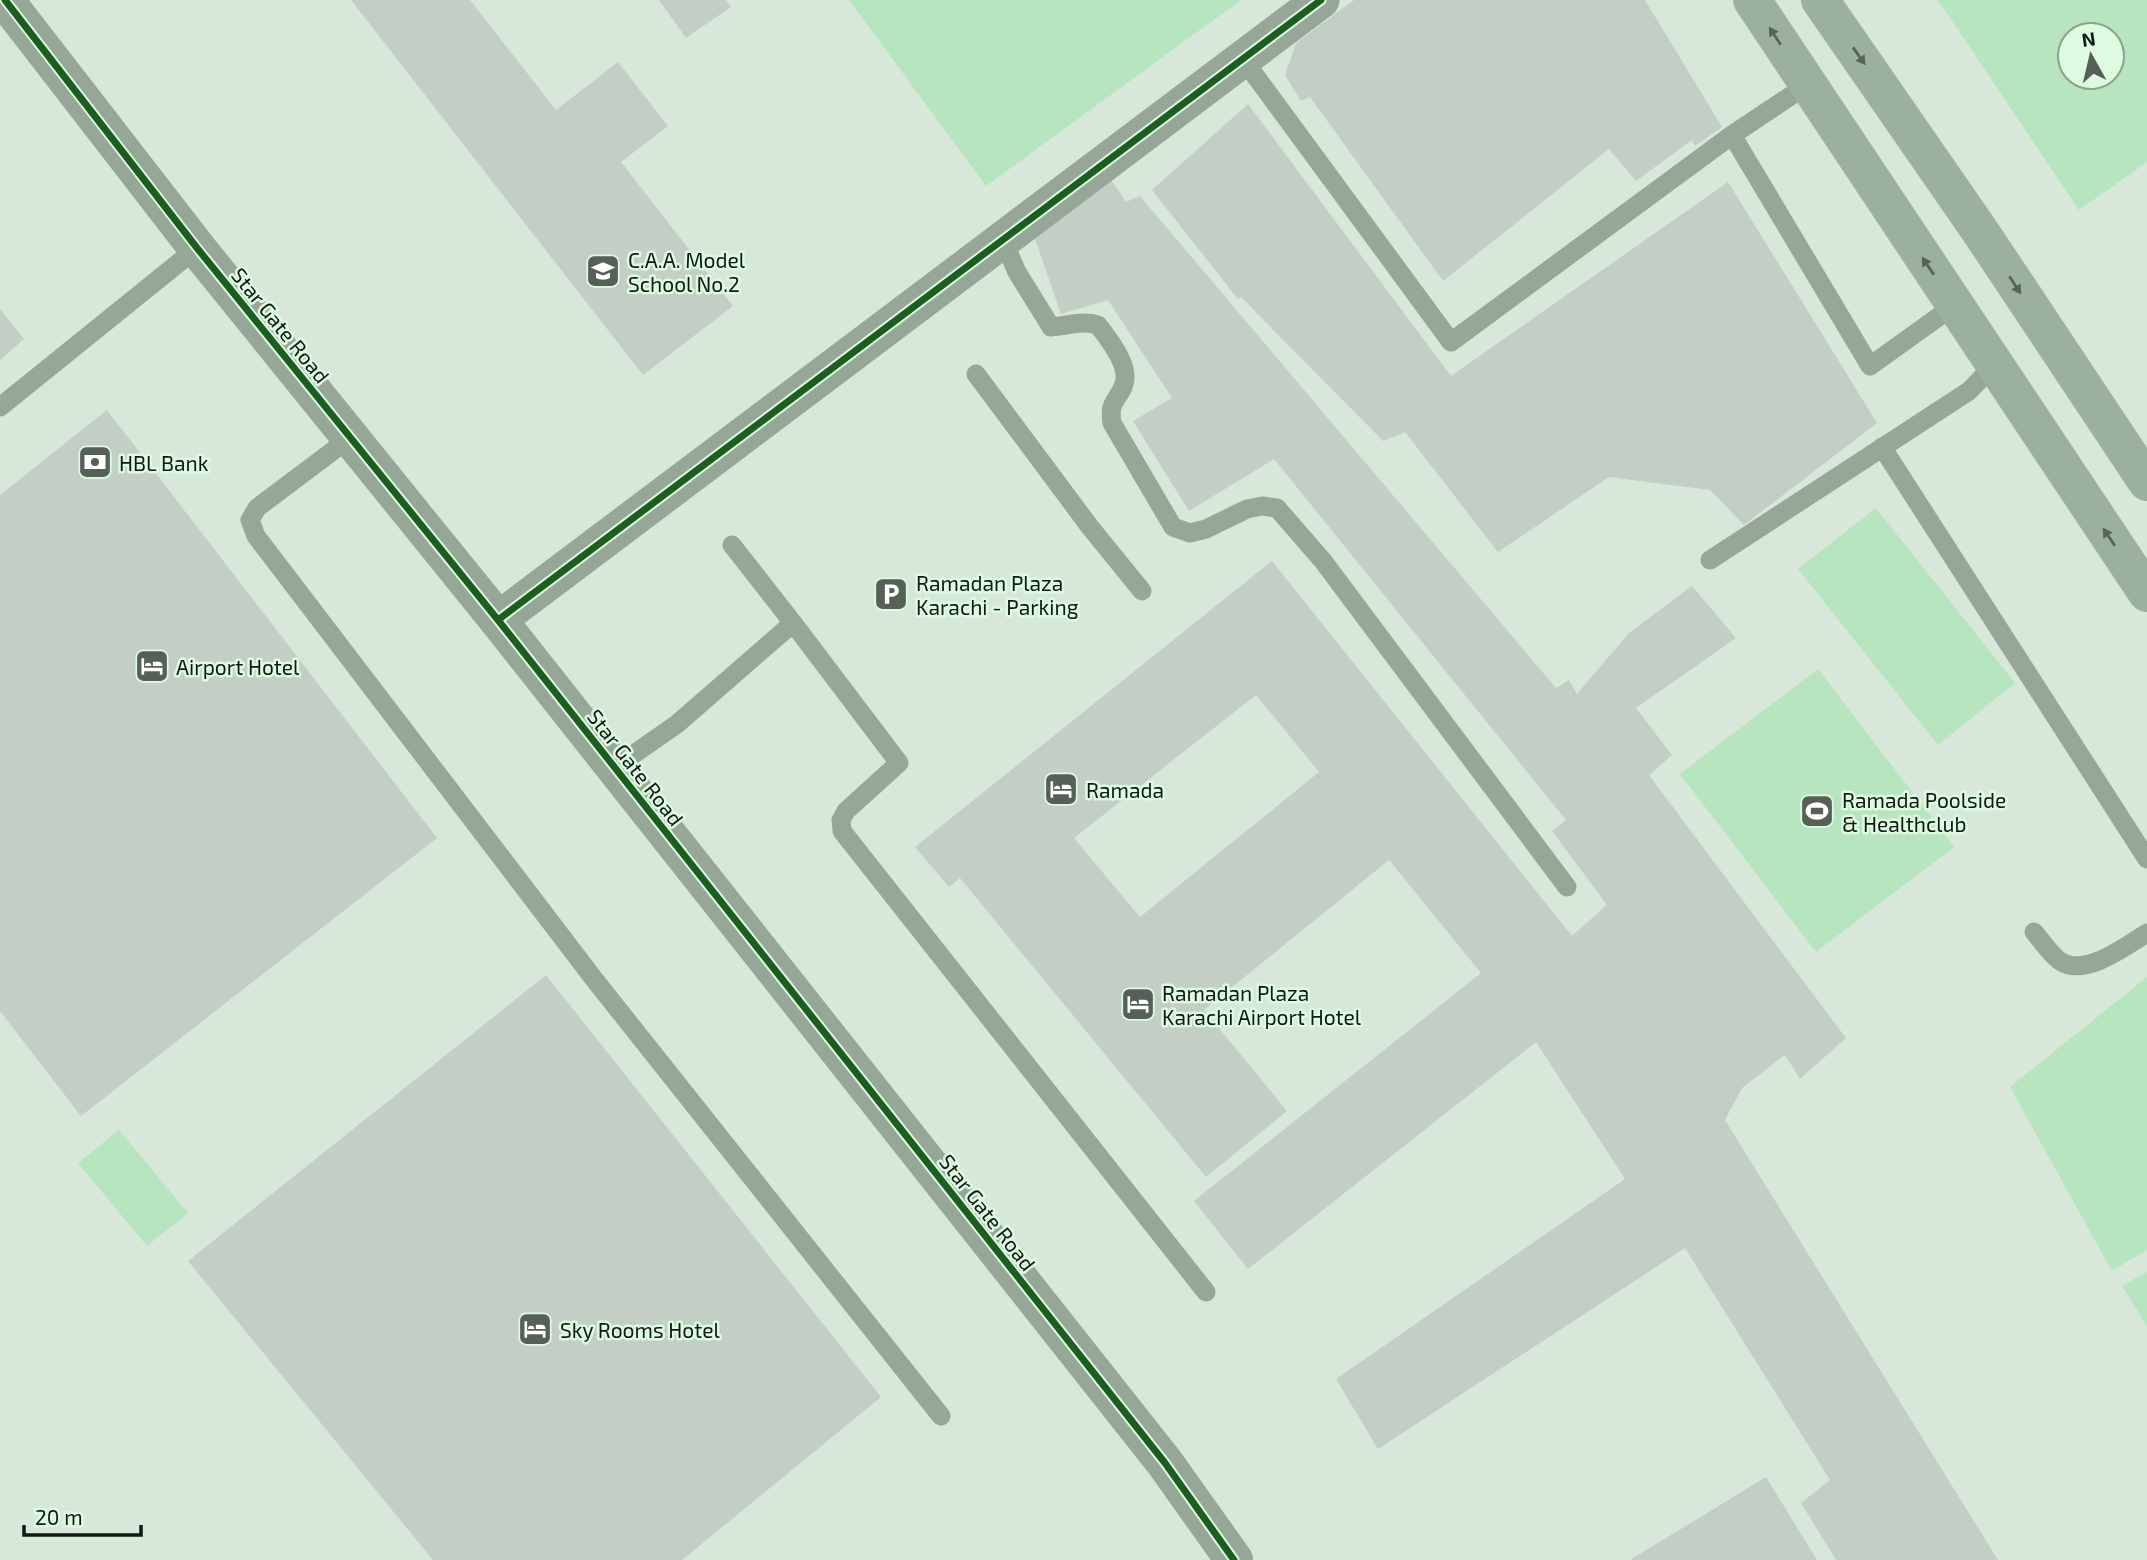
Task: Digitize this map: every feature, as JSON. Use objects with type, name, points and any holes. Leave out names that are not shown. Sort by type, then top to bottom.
[{"type":"main road","points":[[1752,0],[2147,593]]},
{"type":"main road","points":[[1820,0],[1974,223],[2147,482]]},
{"type":"main road","points":[[1995,364],[2045,331]]},
{"type":"street","name":"Star Gate Road","points":[[5,0],[197,248],[498,620],[1165,1463],[1234,1560]]},
{"type":"street","points":[[498,620],[1321,0]]},
{"type":"lane","points":[[1243,59],[1451,342],[1732,135],[1807,85]]},
{"type":"lane","points":[[1732,135],[1870,366],[1955,305]]},
{"type":"lane","points":[[1003,240],[1017,272],[1051,327],[1085,321],[1098,325],[1125,367],[1124,385],[1110,408],[1112,423],[1173,527],[1190,533],[1206,529],[1247,509],[1262,506],[1277,508],[1322,561],[1567,887]]},
{"type":"lane","points":[[0,407],[197,248]]},
{"type":"lane","points":[[1710,560],[1882,447],[1908,433],[1969,391],[1995,364]]},
{"type":"lane","points":[[976,374],[1090,527],[1142,591]]},
{"type":"lane","points":[[350,438],[257,508],[250,520],[256,536],[594,979],[941,1416]]},
{"type":"lane","points":[[1882,447],[2147,859]]},
{"type":"lane","points":[[732,545],[899,763],[846,811],[841,820],[842,831],[1206,1292]]},
{"type":"lane","points":[[614,768],[677,724],[793,623]]},
{"type":"lane","points":[[2034,932],[2061,962],[2078,967],[2097,962],[2147,933]]},
{"type":"green space","points":[[849,0],[1241,0],[986,186]]},
{"type":"green space","points":[[1938,0],[2147,0],[2147,162],[2079,210]]},
{"type":"green space","points":[[1876,508],[2015,683],[1938,745],[1798,569]]},
{"type":"green space","name":"Ramada Poolside & Healthclub","points":[[1818,669],[1954,847],[1816,952],[1680,774]]},
{"type":"green space","points":[[2147,977],[2147,1250],[2112,1271],[2010,1087]]},
{"type":"green space","points":[[119,1130],[188,1213],[147,1246],[78,1163]]},
{"type":"green space","points":[[2147,1272],[2147,1326],[2122,1286]]},
{"type":"building","name":"C.A.A. Model School No.2","points":[[351,0],[470,0],[556,110],[618,62],[668,126],[621,162],[733,306],[643,375]]},
{"type":"building","points":[[659,0],[726,0],[731,7],[686,38]]},
{"type":"building","points":[[1354,0],[1645,0],[1722,127],[1695,146],[1692,140],[1636,181],[1609,149],[1443,281],[1310,97],[1301,101],[1285,75],[1296,43]]},
{"type":"building","points":[[1248,104],[1451,376],[1728,182],[1877,423],[1744,525],[1710,490],[1609,477],[1498,552],[1405,432],[1383,441],[1241,297],[1238,299],[1152,190]]},
{"type":"building","points":[[1110,178],[1126,202],[1140,196],[1556,688],[1569,680],[1577,694],[1629,633],[1692,586],[1736,638],[1636,708],[1672,755],[1649,775],[1846,1038],[1800,1079],[1785,1055],[1742,1088],[1725,1120],[1998,1560],[1836,1560],[1801,1503],[1830,1480],[1685,1248],[1378,1449],[1336,1379],[1625,1179],[1536,1042],[1248,1269],[1194,1201],[1481,973],[1389,860],[1204,1010],[1287,1111],[1206,1177],[960,878],[949,887],[915,847],[1272,561],[1572,936],[1607,905],[1552,831],[1566,820],[1274,459],[1189,511],[1133,421],[1172,398],[1108,300],[1061,314],[1033,233]],"holes":[[[1256,695],[1319,772],[1140,917],[1074,838]]]},
{"type":"building","points":[[0,309],[24,339],[0,360]]},
{"type":"building","name":"Airport Hotel","points":[[107,410],[437,838],[81,1116],[0,1011],[0,495]]},
{"type":"building","name":"Sky Rooms Hotel","points":[[546,975],[881,1397],[682,1560],[433,1560],[188,1261]]},
{"type":"building","points":[[1766,1477],[1817,1560],[1630,1560]]},
{"type":"cycle path","points":[[5,0],[197,248],[498,620],[1165,1463],[1234,1560]]},
{"type":"cycle path","points":[[498,620],[1321,0]]},
{"type":"place","name":"C.A.A. Model School No.2","points":[[603,271]]},
{"type":"place","name":"HBL Bank","points":[[95,462]]},
{"type":"place","name":"Ramadan Plaza Karachi - Parking","points":[[891,594]]},
{"type":"place","name":"Airport Hotel","points":[[152,666]]},
{"type":"place","name":"Ramada","points":[[1061,789]]},
{"type":"place","name":"Ramada Poolside & Healthclub","points":[[1817,811]]},
{"type":"place","name":"Ramadan Plaza Karachi Airport Hotel","points":[[1138,1004]]},
{"type":"place","name":"Sky Rooms Hotel","points":[[535,1329]]}]
